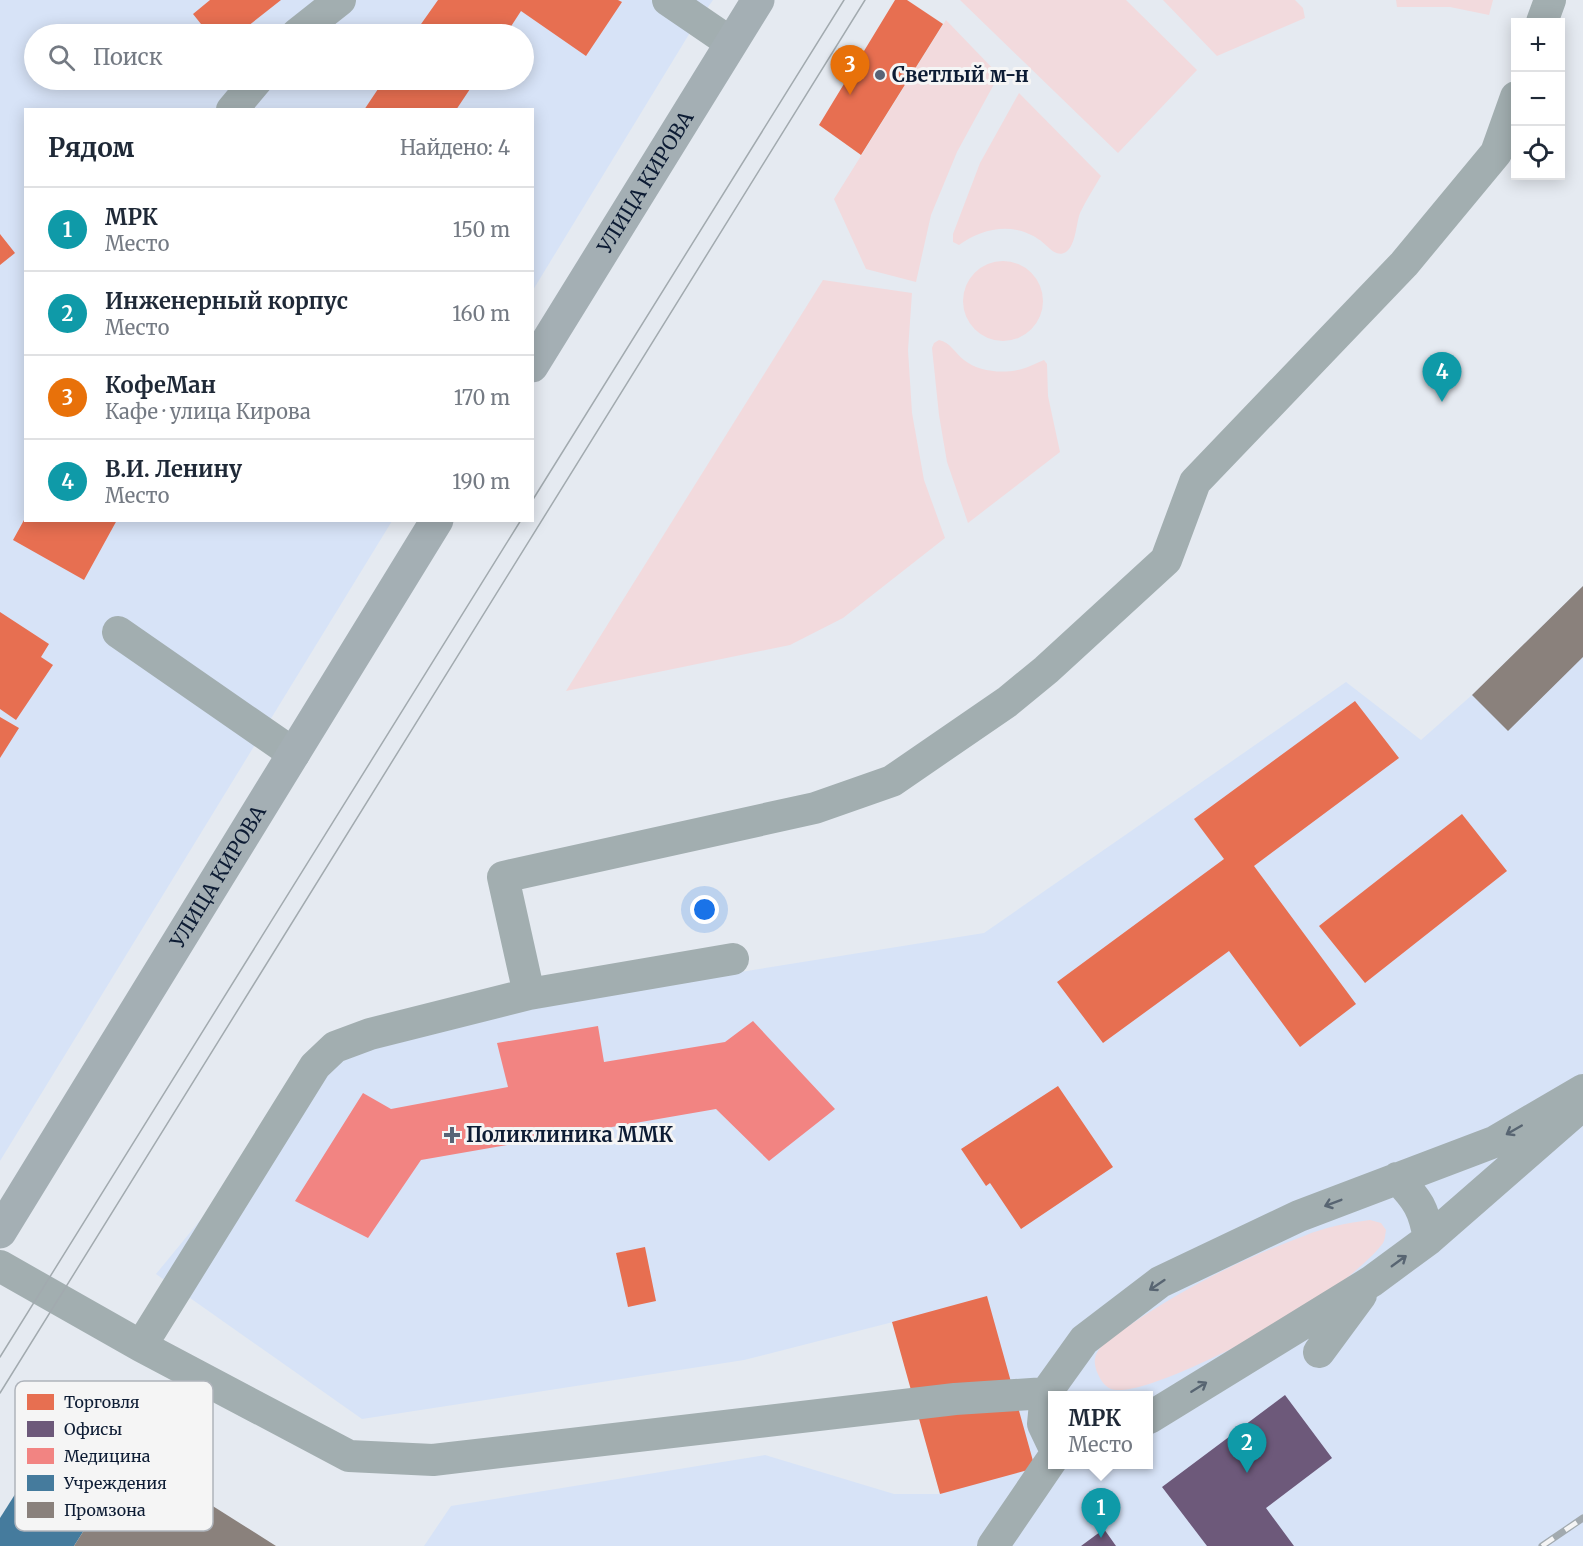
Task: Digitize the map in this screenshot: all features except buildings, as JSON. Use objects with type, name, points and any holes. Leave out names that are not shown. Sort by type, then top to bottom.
[{"type":"main road","name":"УЛИЦА КИРОВА","points":[[534,363],[758,0]]},
{"type":"main road","name":"УЛИЦА КИРОВА","points":[[0,1232],[294,753],[430,523]]},
{"type":"street","points":[[310,24],[340,0]]},
{"type":"street","points":[[668,0],[731,43]]},
{"type":"street","points":[[1543,18],[1550,0]]},
{"type":"street","points":[[234,108],[249,90]]},
{"type":"street","points":[[530,994],[503,877],[815,808],[892,781],[1007,702],[1076,643],[1166,560],[1195,482],[1404,264],[1496,153],[1511,109]]},
{"type":"street","points":[[118,632],[294,753]]},
{"type":"street","points":[[141,1346],[315,1066],[335,1047],[370,1034],[530,994],[733,959]]},
{"type":"street","points":[[1048,1434],[1043,1424],[1046,1393],[1084,1340],[1160,1282],[1299,1216],[1494,1142],[1583,1090]]},
{"type":"street","points":[[1153,1416],[1372,1281],[1429,1239],[1583,1105]]},
{"type":"street","points":[[1397,1178],[1415,1197],[1426,1217],[1429,1239]]},
{"type":"street","points":[[0,1266],[207,1381]]},
{"type":"street","points":[[1319,1352],[1372,1281]]},
{"type":"street","points":[[213,1384],[349,1456],[433,1460],[955,1399],[1046,1393]]},
{"type":"street","points":[[993,1546],[1048,1465]]},
{"type":"shaded area","points":[[0,0],[713,0],[691,31],[534,288],[534,108],[24,108],[24,522],[391,522],[0,1161]]},
{"type":"shaded area","points":[[960,0],[1126,0],[1197,70],[1118,153]]},
{"type":"shaded area","points":[[1163,0],[1295,0],[1303,8],[1305,18],[1217,56]]},
{"type":"shaded area","points":[[1396,0],[1493,0],[1489,15],[1450,7],[1397,7]]},
{"type":"shaded area","points":[[946,20],[999,75],[957,152],[931,215],[916,282],[866,269],[834,199]]},
{"type":"shaded area","points":[[1019,93],[1101,176],[1080,213],[1072,244],[1062,254],[1054,252],[1031,235],[1009,229],[986,232],[959,245],[953,242],[953,234],[980,163]]},
{"type":"shaded area","points":[[1003,261],[1018,264],[1031,273],[1040,286],[1043,301],[1040,316],[1031,329],[1018,338],[1003,341],[988,338],[975,329],[966,316],[963,301],[966,286],[975,273],[988,264]]},
{"type":"shaded area","points":[[823,280],[912,293],[908,350],[912,413],[924,480],[945,538],[843,618],[790,645],[566,691]]},
{"type":"shaded area","points":[[939,340],[949,345],[970,364],[984,369],[999,372],[1015,371],[1044,360],[1047,364],[1048,396],[1060,452],[968,523],[947,462],[939,415],[932,348]]},
{"type":"shaded area","points":[[1583,586],[1583,1546],[424,1546],[451,1506],[765,1455],[894,1494],[940,1494],[893,1322],[744,1360],[362,1419],[156,1274],[353,1034],[984,933],[1346,682],[1421,740],[1472,695]]},
{"type":"shaded area","points":[[1370,1220],[1381,1223],[1386,1230],[1383,1243],[1343,1281],[1302,1310],[1248,1340],[1153,1383],[1128,1389],[1111,1389],[1101,1380],[1095,1362],[1100,1348],[1150,1311],[1214,1275],[1281,1245],[1328,1228]]},
{"type":"tram line","points":[[534,498],[844,0]]},
{"type":"tram line","points":[[0,1393],[865,0]]},
{"type":"tram line","points":[[0,1357],[520,522]]},
{"type":"railway","points":[[1542,1546],[1583,1518]]},
{"type":"place","name":"Светлый м-н","points":[[880,75]]},
{"type":"place","name":"КофеМан","points":[[850,95]]},
{"type":"place","name":"В.И. Ленину","points":[[1442,402]]},
{"type":"place","name":"Поликлиника ММК","points":[[452,1135]]},
{"type":"place","name":"Инженерный корпус","points":[[1247,1473]]},
{"type":"place","name":"МРК","points":[[1101,1538]]}]
